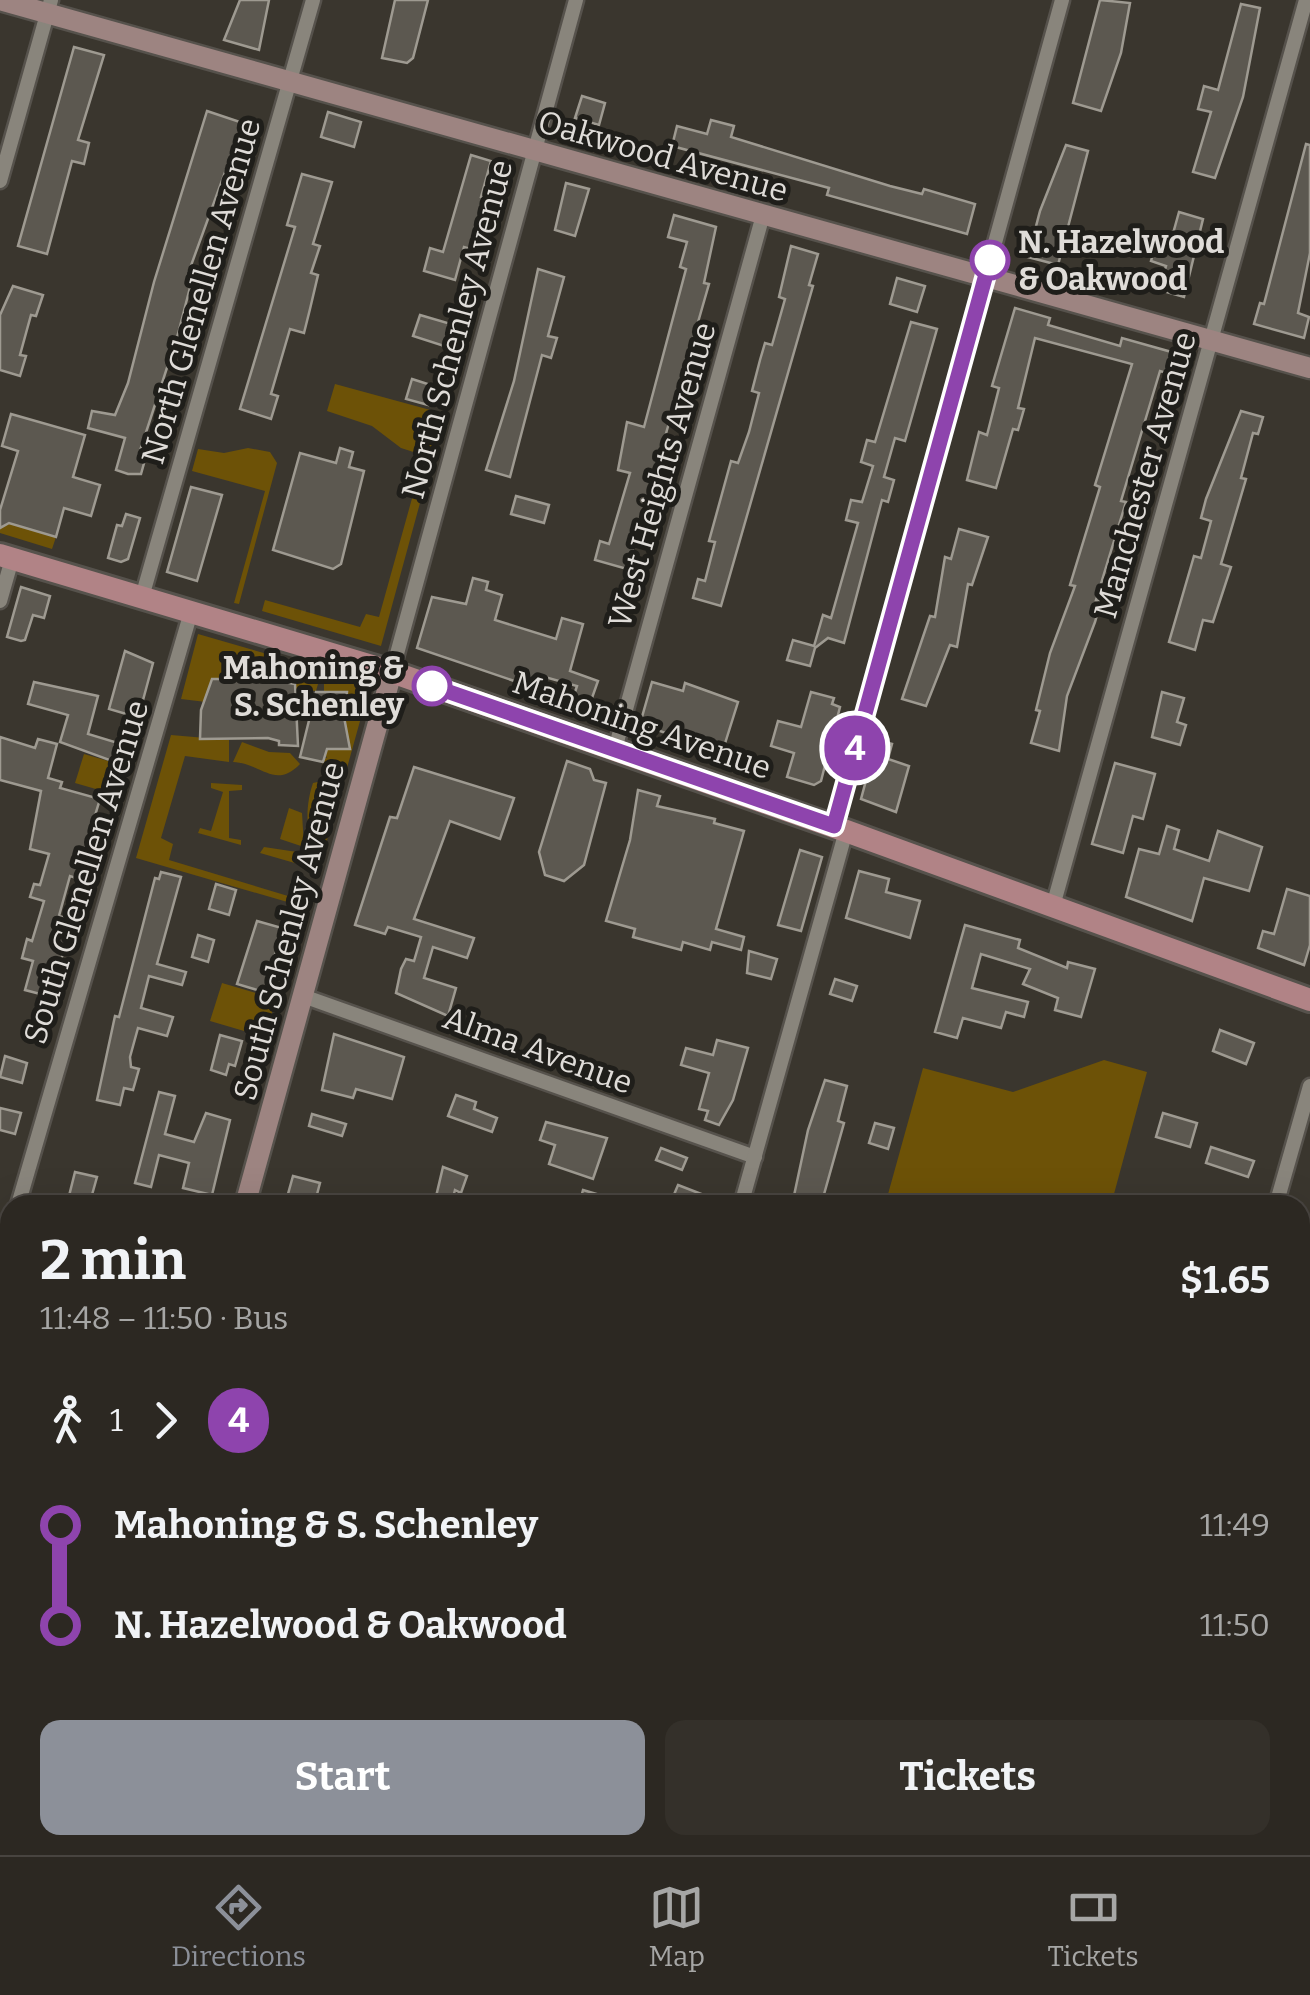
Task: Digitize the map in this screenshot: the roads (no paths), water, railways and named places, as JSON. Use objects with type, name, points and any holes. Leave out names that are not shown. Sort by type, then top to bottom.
[{"type":"main road","name":"Mahoning Avenue","points":[[6,557],[392,672],[840,828],[1310,1000]]},
{"type":"street","name":"Oakwood Avenue","points":[[0,0],[50,7],[289,82],[1310,368]]},
{"type":"street","name":"North Glenellen Avenue","points":[[142,597],[313,0]]},
{"type":"street","name":"North Schenley Avenue","points":[[392,672],[576,0]]},
{"type":"street","points":[[744,1195],[1062,0]]},
{"type":"street","name":"Manchester Avenue","points":[[1053,906],[1306,0]]},
{"type":"street","points":[[0,181],[50,7]]},
{"type":"street","name":"West Heights Avenue","points":[[614,749],[763,215]]},
{"type":"street","points":[[0,601],[6,557]]},
{"type":"street","name":"South Glenellen Avenue","points":[[21,1195],[191,612]]},
{"type":"street","name":"South Schenley Avenue","points":[[247,1195],[392,672]]},
{"type":"street","name":"Alma Avenue","points":[[303,996],[754,1156]]},
{"type":"street","points":[[1279,1195],[1310,1086]]},
{"type":"place","name":"N. Hazelwood & Oakwood","points":[[990,260]]},
{"type":"place","name":"Mahoning & S. Schenley","points":[[432,686]]}]
